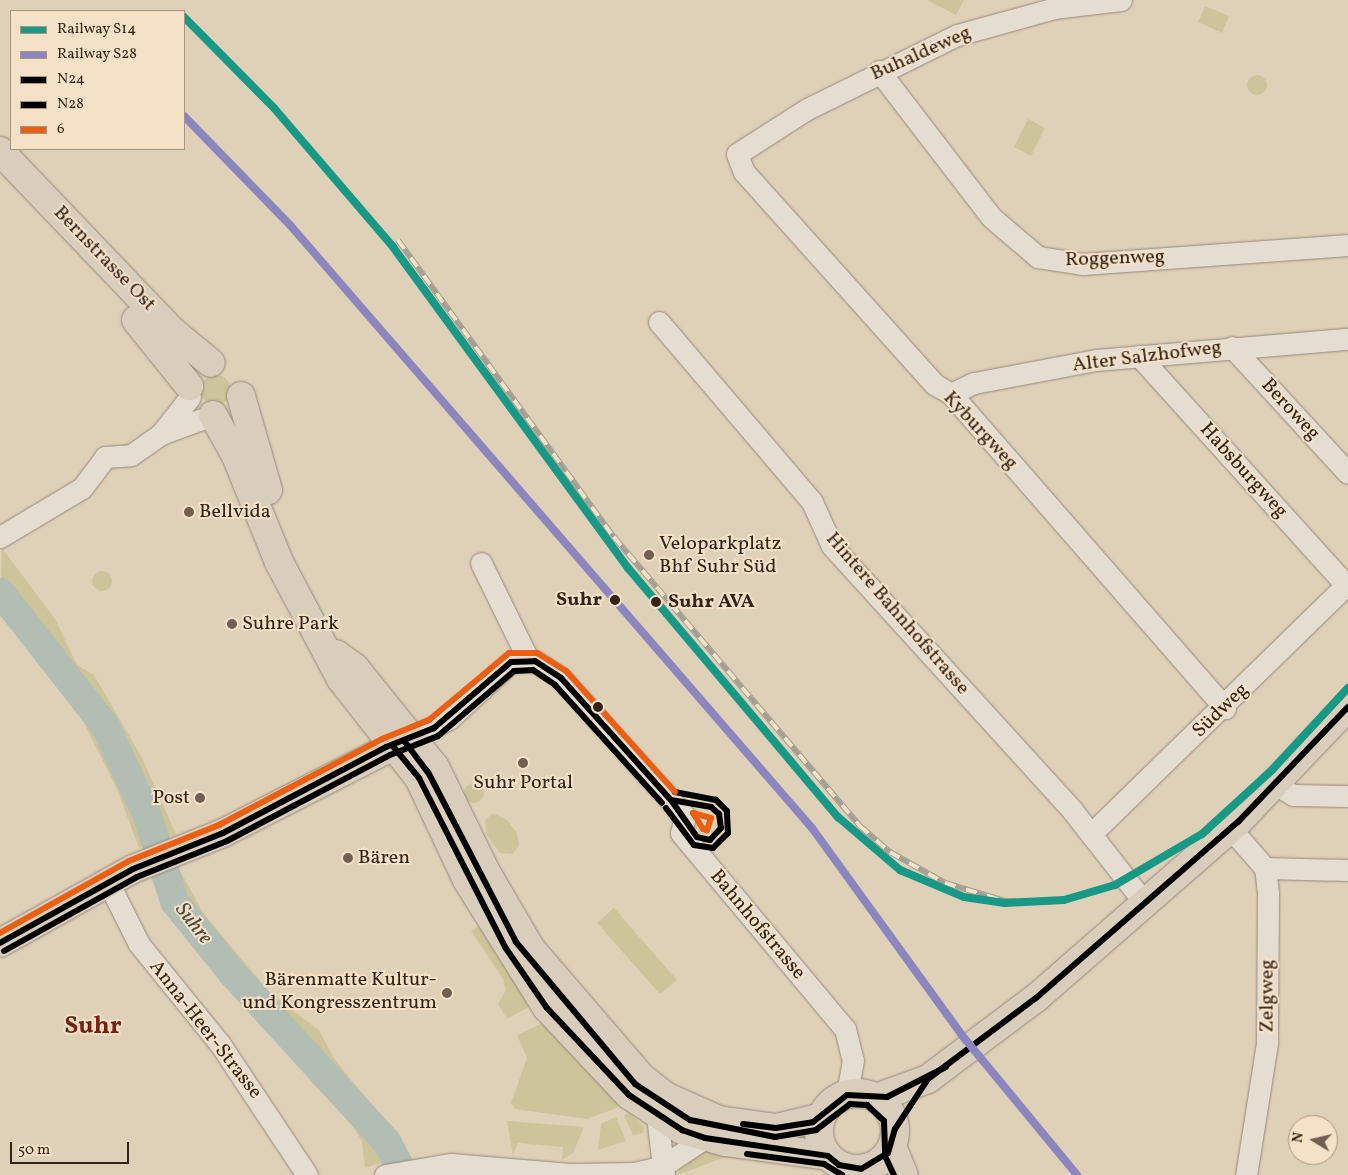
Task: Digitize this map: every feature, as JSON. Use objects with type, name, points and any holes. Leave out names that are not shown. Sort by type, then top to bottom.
[{"type":"main road","name":"Bernstrasse Ost","points":[[0,151],[172,331],[211,363]]},
{"type":"main road","name":"Bernstrasse Ost","points":[[0,175],[166,351],[190,391]]},
{"type":"main road","points":[[241,396],[227,413],[213,415],[200,411],[190,391],[194,373],[211,363],[235,371],[262,473],[295,563],[303,601]]},
{"type":"main road","points":[[213,415],[236,456],[279,562],[303,601],[354,700],[435,767],[523,938],[641,1077],[679,1104],[719,1120],[776,1128],[822,1117]]},
{"type":"main road","points":[[928,1079],[894,1137],[883,1160],[868,1172],[839,1165],[828,1156],[820,1137],[822,1117],[832,1103],[846,1095],[876,1098],[928,1079],[1036,998],[1143,901],[1230,828],[1276,785],[1348,707]]},
{"type":"main road","points":[[0,944],[108,882],[285,803],[402,741]]},
{"type":"main road","points":[[402,741],[467,880],[547,1008],[629,1095],[657,1116],[705,1138],[828,1156]]},
{"type":"main road","points":[[876,1098],[890,1112],[894,1137],[904,1175]]},
{"type":"street","name":"Buhaldeweg","points":[[737,154],[807,109],[879,71],[957,35],[1012,18],[1122,0]]},
{"type":"street","name":"Roggenweg","points":[[879,71],[991,217],[1038,257],[1083,264],[1348,245]]},
{"type":"street","name":"Kyburgweg","points":[[737,154],[744,172],[934,384],[950,394],[1225,708]]},
{"type":"street","name":"Hintere Bahnhofstrasse","points":[[659,322],[812,502],[832,546],[1092,833],[1143,901]]},
{"type":"street","name":"Alter Salzhofweg","points":[[950,394],[974,383],[1139,356],[1348,339]]},
{"type":"street","name":"Beroweg","points":[[1232,347],[1348,473]]},
{"type":"street","name":"Habsburgweg","points":[[1139,356],[1346,586]]},
{"type":"street","points":[[161,434],[190,391]]},
{"type":"street","points":[[4,526],[82,488],[105,457],[132,455],[161,434],[213,415]]},
{"type":"street","points":[[402,741],[449,719],[505,665],[528,659],[481,563]]},
{"type":"street","name":"Südweg","points":[[1092,833],[1225,708],[1346,586]]},
{"type":"street","name":"Bahnhofstrasse","points":[[528,659],[561,678],[685,816],[681,833],[845,1029],[849,1041],[852,1078],[846,1095]]},
{"type":"street","points":[[1276,785],[1293,795],[1348,796]]},
{"type":"street","points":[[1230,828],[1265,868],[1348,870]]},
{"type":"street","name":"Zelgweg","points":[[1246,1175],[1267,1043],[1265,868]]},
{"type":"street","name":"Anna-Heer-Strasse","points":[[108,882],[139,944],[220,1044],[307,1175]]},
{"type":"street","points":[[657,1116],[663,1171]]},
{"type":"street","points":[[386,1175],[451,1164],[603,1175],[663,1171],[705,1138]]},
{"type":"shaded area","points":[[927,0],[964,0],[956,15]]},
{"type":"shaded area","points":[[1205,6],[1229,16],[1222,33],[1198,22]]},
{"type":"shaded area","points":[[1257,75],[1264,78],[1267,85],[1264,92],[1257,95],[1250,92],[1247,85],[1250,78]]},
{"type":"shaded area","points":[[1028,119],[1045,128],[1031,156],[1014,147]]},
{"type":"shaded area","points":[[216,375],[227,379],[231,390],[227,401],[216,405],[205,401],[201,390],[205,379]]},
{"type":"shaded area","points":[[2,548],[55,619],[77,665],[94,675],[142,758],[176,834],[139,848],[117,789],[75,705],[0,608]]},
{"type":"shaded area","points":[[102,571],[109,574],[112,581],[109,588],[102,591],[95,588],[92,581],[95,574]]},
{"type":"shaded area","points":[[474,783],[481,786],[484,793],[481,800],[474,803],[467,800],[464,793],[467,786]]},
{"type":"shaded area","points":[[492,813],[507,820],[517,833],[519,845],[513,854],[500,853],[487,835],[485,821]]},
{"type":"shaded area","points":[[180,871],[204,914],[272,995],[319,1030],[333,1057],[396,1135],[406,1155],[365,1168],[362,1141],[347,1118],[312,1083],[279,1036],[245,1002],[172,911],[160,878]]},
{"type":"shaded area","points":[[614,908],[677,980],[660,994],[597,923]]},
{"type":"shaded area","points":[[480,926],[532,1005],[507,1019],[498,1004],[506,990],[503,979],[471,931]]},
{"type":"shaded area","points":[[543,1023],[618,1102],[617,1108],[587,1119],[515,1109],[511,1103],[527,1058],[517,1035]]},
{"type":"shaded area","points":[[629,1113],[644,1127],[643,1133],[633,1135],[624,1116]]},
{"type":"shaded area","points":[[616,1117],[626,1141],[598,1150],[601,1124]]},
{"type":"shaded area","points":[[507,1121],[584,1127],[573,1153],[562,1160],[563,1147],[518,1143],[513,1155]]},
{"type":"shaded area","points":[[700,1149],[765,1160],[765,1162],[725,1157],[678,1175],[681,1164]]},
{"type":"waterway","name":"Suhre","points":[[0,592],[105,726],[146,813],[174,901],[232,973],[386,1141],[404,1175]]},
{"type":"railway","points":[[398,240],[614,537],[860,826],[890,852],[945,883],[1005,901],[1051,902]]},
{"type":"rail line","name":"S14","points":[[185,18],[274,108],[393,247],[628,568],[838,817],[900,870],[964,897],[1005,903],[1064,900],[1115,885],[1202,834],[1272,770],[1348,688]]},
{"type":"rail line","name":"S28","points":[[185,117],[290,225],[812,828],[965,1039],[1077,1175]]},
{"type":"transit line","name":"6","points":[[0,933],[129,861],[219,825],[382,739],[429,720],[509,653],[537,653],[566,671],[675,792]]},
{"type":"transit line","name":"N24","points":[[0,943],[133,869],[223,833],[386,747],[434,728],[511,662],[535,661],[561,678],[671,800]]},
{"type":"transit line","name":"N28","points":[[4,951],[137,877],[227,841],[390,755],[438,736],[514,671],[533,670],[555,685],[662,803]]},
{"type":"transit line","name":"N24","points":[[392,745],[419,778],[505,947],[547,1008],[629,1095],[682,1130],[705,1138],[828,1156],[839,1165],[861,1169],[888,1153],[895,1129],[928,1079],[1036,998],[1238,822],[1348,707]]},
{"type":"transit line","name":"N28","points":[[405,742],[428,772],[516,942],[635,1084],[690,1120],[775,1137],[816,1130],[850,1104],[867,1105],[884,1121],[885,1156],[894,1175]]},
{"type":"transit line","name":"N28","points":[[666,808],[694,845],[713,848],[728,833],[727,811],[716,800],[675,792]]},
{"type":"transit line","name":"N24","points":[[671,800],[711,807],[719,814],[721,828],[710,840],[697,837],[671,800]]},
{"type":"transit line","name":"6","points":[[693,813],[711,818],[707,830],[703,829],[693,813]]},
{"type":"transit line","name":"N24","points":[[743,1124],[776,1128],[813,1122],[847,1095],[887,1097],[946,1067]]},
{"type":"transit line","name":"N28","points":[[747,1154],[824,1164],[842,1175]]},
{"type":"place","name":"Bellvida","points":[[189,512]]},
{"type":"place","name":"Veloparkplatz Bhf Suhr Süd","points":[[649,555]]},
{"type":"place","name":"Suhr","points":[[615,600]]},
{"type":"place","name":"Suhr AVA","points":[[656,602]]},
{"type":"place","name":"Suhre Park","points":[[232,624]]},
{"type":"place","name":"Suhr Portal","points":[[523,763]]},
{"type":"place","name":"Post","points":[[200,798]]},
{"type":"place","name":"Bären","points":[[348,858]]},
{"type":"place","name":"Bärenmatte Kultur- und Kongresszentrum","points":[[447,993]]},
{"type":"district","name":"Suhr","points":[[93,1027]]}]
